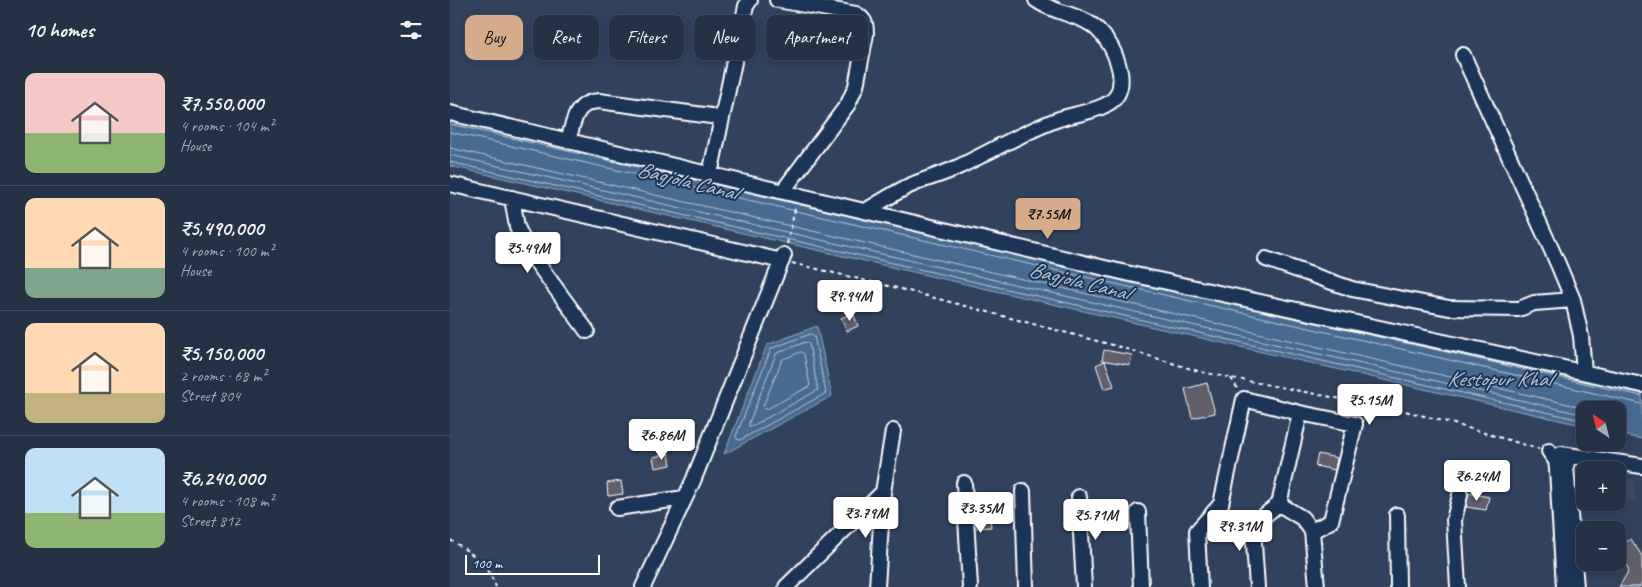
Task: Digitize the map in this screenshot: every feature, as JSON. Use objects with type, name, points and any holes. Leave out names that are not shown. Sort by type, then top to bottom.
[{"type":"street","points":[[710,174],[746,6],[750,0]]},
{"type":"street","points":[[777,0],[856,14],[863,18],[866,25],[856,86],[848,104],[783,191]]},
{"type":"street","points":[[867,210],[910,185],[954,169],[1043,125],[1108,104],[1117,96],[1120,86],[1120,72],[1115,56],[1100,32],[1076,16],[1036,0]]},
{"type":"street","points":[[1463,55],[1573,300],[1582,336],[1584,372]]},
{"type":"street","points":[[568,141],[575,116],[579,109],[591,101],[711,116]]},
{"type":"street","points":[[450,113],[783,191],[798,197],[867,210],[1126,273],[1642,385]]},
{"type":"street","points":[[450,184],[783,258],[684,498],[643,587]]},
{"type":"street","points":[[512,198],[517,227],[527,249],[587,331]]},
{"type":"street","points":[[1266,258],[1352,289],[1449,308],[1519,309],[1534,302],[1573,300]]},
{"type":"street","points":[[1200,587],[1197,531],[1221,504],[1244,399],[1355,424],[1331,521],[1312,531]]},
{"type":"street","points":[[1257,587],[1253,529],[1256,522],[1279,504],[1300,413]]},
{"type":"street","points":[[877,587],[883,492],[893,431]]},
{"type":"street","points":[[1548,451],[1569,456],[1617,461],[1642,466]]},
{"type":"street","points":[[1548,451],[1556,461],[1558,469],[1564,587]]},
{"type":"street","points":[[1569,456],[1566,466],[1576,587]]},
{"type":"street","points":[[964,483],[970,587]]},
{"type":"street","points":[[1023,491],[1026,587]]},
{"type":"street","points":[[786,587],[883,492]]},
{"type":"street","points":[[1458,587],[1454,520],[1460,495]]},
{"type":"street","points":[[1079,497],[1084,587]]},
{"type":"street","points":[[617,508],[684,498]]},
{"type":"street","points":[[1279,504],[1302,518],[1312,531],[1317,587]]},
{"type":"street","points":[[1138,512],[1141,587]]},
{"type":"street","points":[[1398,515],[1398,587]]},
{"type":"path","points":[[798,197],[783,258],[1120,347],[1201,372],[1405,411],[1444,420],[1548,451]]},
{"type":"path","points":[[1231,378],[1244,399]]},
{"type":"path","points":[[1221,504],[1256,522]]},
{"type":"path","points":[[450,540],[484,565],[496,587]]},
{"type":"shaded area","points":[[1626,478],[1634,479],[1636,501],[1626,502]]},
{"type":"water","name":"Kestopur Khal","points":[[450,113],[1642,385],[1642,439],[1626,436],[1626,401],[1576,401],[1576,424],[450,166]]},
{"type":"water","points":[[817,326],[832,396],[724,454],[767,345]]},
{"type":"building","points":[[853,313],[858,326],[847,331],[841,318]]},
{"type":"building","points":[[1104,350],[1132,355],[1130,365],[1102,360]]},
{"type":"building","points":[[1105,361],[1114,386],[1104,389],[1096,365]]},
{"type":"building","points":[[1207,383],[1215,413],[1192,418],[1185,389]]},
{"type":"building","points":[[669,454],[671,465],[655,468],[653,457]]},
{"type":"building","points":[[1318,454],[1337,458],[1335,470],[1315,466]]},
{"type":"building","points":[[621,481],[623,494],[608,496],[607,483]]},
{"type":"building","points":[[1468,493],[1489,497],[1486,510],[1466,507]]},
{"type":"building","points":[[990,514],[991,527],[975,528],[975,515]]},
{"type":"building","points":[[1631,539],[1642,556],[1642,582],[1640,587],[1619,587],[1629,570],[1626,565],[1626,542]]},
{"type":"water label","name":"Bagjola Canal","points":[[687,181]]},
{"type":"water label","name":"Bagjola Canal","points":[[1079,281]]}]
